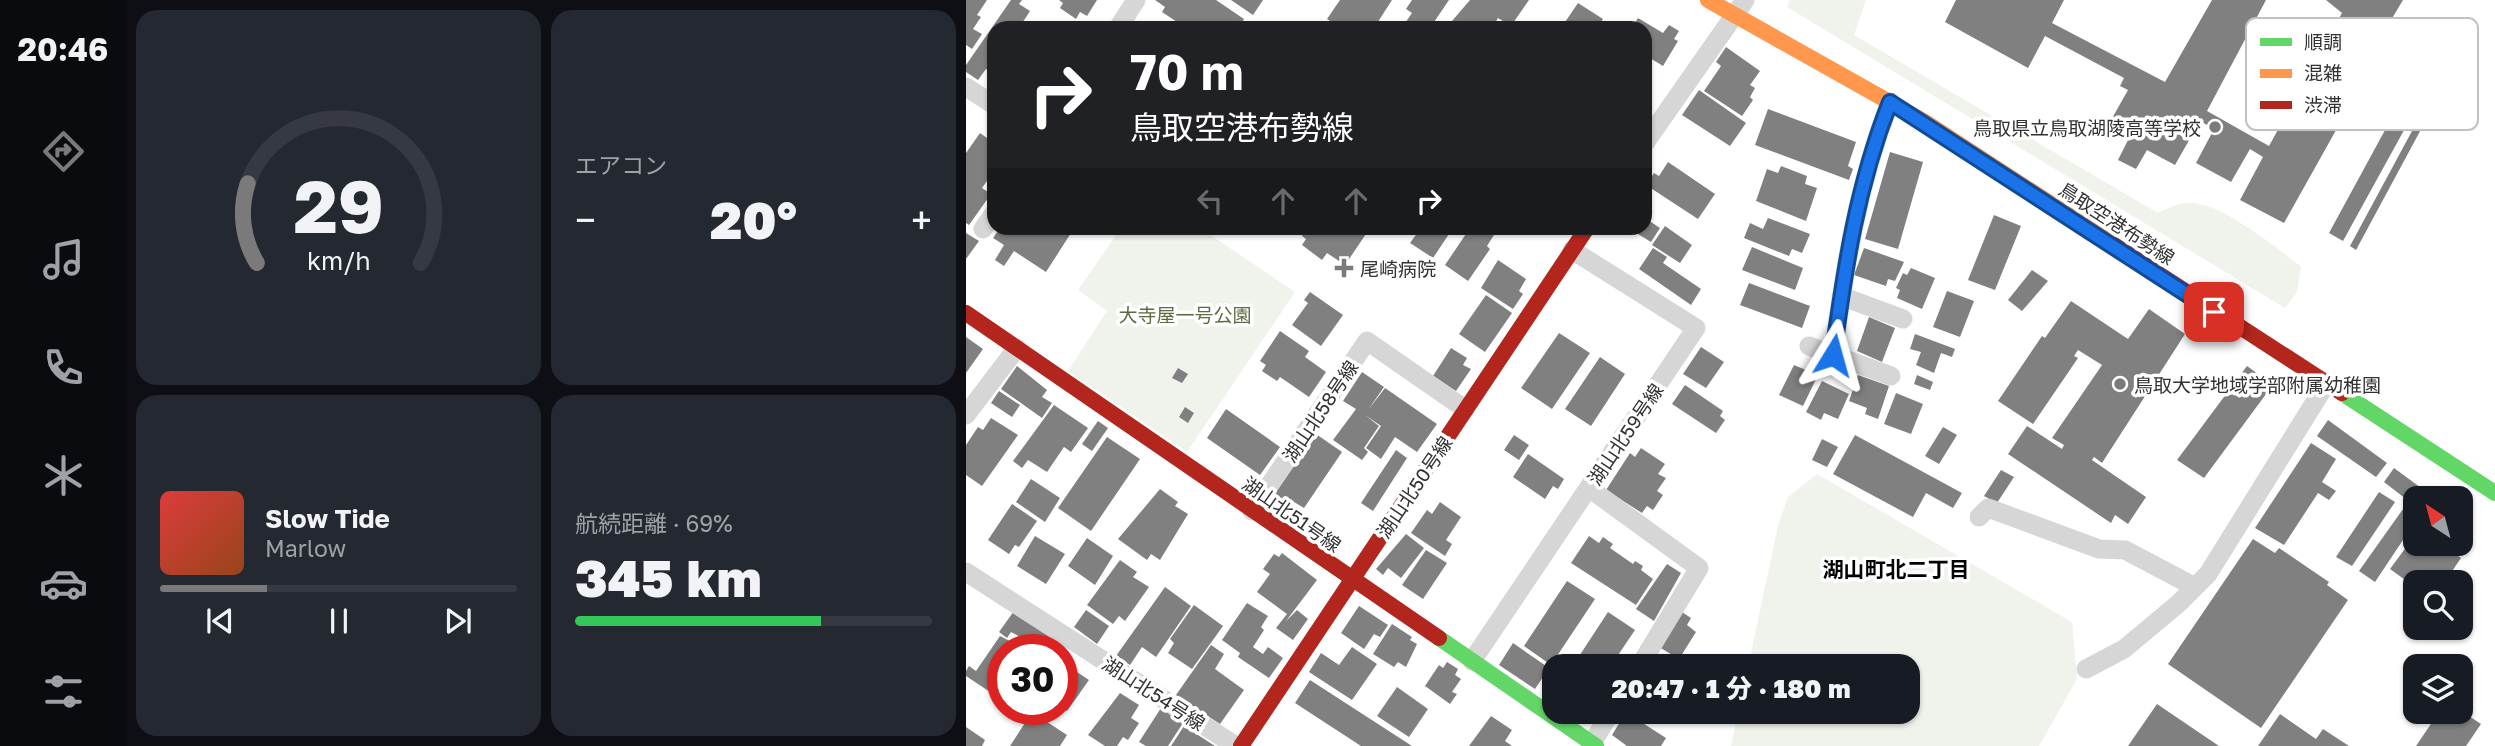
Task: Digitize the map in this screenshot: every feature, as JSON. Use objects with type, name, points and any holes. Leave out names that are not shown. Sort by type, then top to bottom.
[{"type":"street","points":[[1122,21],[1136,0]]},
{"type":"street","name":"鳥取空港布勢線","points":[[1708,0],[1739,7],[2495,493]]},
{"type":"street","points":[[1652,133],[1739,7]]},
{"type":"street","points":[[966,87],[987,100]]},
{"type":"street","points":[[1833,355],[1850,230],[1875,140],[1890,102]]},
{"type":"street","name":"湖山北50号線","points":[[1239,746],[1582,235]]},
{"type":"street","name":"湖山北59号線","points":[[1472,661],[1696,328],[1572,250]]},
{"type":"street","points":[[1841,296],[1903,319]]},
{"type":"street","name":"湖山北51号線","points":[[966,313],[1594,745]]},
{"type":"street","name":"湖山北58号線","points":[[1252,511],[1367,341],[1465,409]]},
{"type":"street","points":[[1809,346],[1891,376]]},
{"type":"street","points":[[966,415],[1017,348]]},
{"type":"street","points":[[2086,669],[2124,649],[2208,574],[2326,384]]},
{"type":"street","points":[[1588,488],[1699,568],[1647,654]]},
{"type":"street","points":[[1979,517],[1988,508],[2099,549],[2125,550],[2194,587]]},
{"type":"street","name":"湖山北54号線","points":[[966,572],[1239,746]]},
{"type":"street","points":[[1594,745],[1605,724]]},
{"type":"green space","points":[[1790,0],[1866,0],[1854,35],[2158,213],[2180,204],[2194,203],[2235,219],[2301,267],[2297,292],[2285,308],[1787,7]]},
{"type":"green space","name":"大寺屋一号公園","points":[[1116,235],[1210,235],[1295,292],[1187,452],[1068,371],[1107,311],[1078,290]]},
{"type":"green space","points":[[1817,474],[2072,622],[2077,679],[2039,746],[1731,746],[1736,724],[1920,724],[1920,654],[1751,654],[1778,526],[1788,497]]},
{"type":"building","points":[[966,0],[987,0],[977,15],[981,17],[973,29],[982,34],[972,49],[966,45]]},
{"type":"building","points":[[1011,0],[1022,0],[1019,4],[1030,11],[1024,21],[996,21]]},
{"type":"building","points":[[1059,0],[1097,0],[1087,16],[1080,12],[1076,19],[1060,8],[1063,3]]},
{"type":"building","points":[[1155,0],[1216,0],[1244,19],[1176,21],[1162,12],[1165,7]]},
{"type":"building","points":[[1231,0],[1263,0],[1253,15]]},
{"type":"building","points":[[1340,0],[1392,0],[1378,21],[1327,19]]},
{"type":"building","points":[[1412,0],[1449,0],[1435,21],[1406,21],[1412,13],[1406,9]]},
{"type":"building","points":[[1470,0],[1529,0],[1514,21],[1498,18],[1496,21],[1452,21]]},
{"type":"building","points":[[1956,0],[2064,0],[2052,23],[2165,82],[2212,0],[2266,0],[2256,18],[2246,18],[2246,38],[2207,111],[2269,146],[2278,130],[2336,130],[2284,223],[2240,200],[2263,157],[2250,149],[2231,182],[2196,163],[2214,129],[2200,121],[2175,165],[2147,150],[2136,169],[2118,160],[2128,140],[2106,129],[2128,90],[2120,86],[2124,78],[2045,36],[2028,68],[1945,22]]},
{"type":"building","points":[[2326,0],[2403,0],[2392,18],[2339,18],[2342,13]]},
{"type":"building","points":[[1578,3],[1603,19],[1602,21],[1566,21]]},
{"type":"building","points":[[1669,25],[1679,31],[1674,39],[1678,41],[1663,66],[1652,59],[1652,26],[1663,33]]},
{"type":"building","points":[[987,35],[987,70],[978,80],[966,72],[966,65]]},
{"type":"building","points":[[1726,47],[1760,71],[1750,85],[1755,88],[1750,97],[1753,100],[1742,116],[1704,91],[1721,66],[1716,62]]},
{"type":"building","points":[[1699,90],[1746,123],[1730,146],[1682,115]]},
{"type":"building","points":[[1768,109],[1856,142],[1848,166],[1853,169],[1849,180],[1755,145]]},
{"type":"building","points":[[2385,130],[2404,130],[2343,241],[2329,233]]},
{"type":"building","points":[[2413,130],[2421,130],[2356,250],[2350,246]]},
{"type":"building","points":[[980,133],[987,138],[987,181],[982,188],[987,191],[987,200],[969,225],[966,223],[966,153]]},
{"type":"building","points":[[1890,152],[1923,162],[1898,249],[1865,239]]},
{"type":"building","points":[[1668,162],[1715,194],[1698,219],[1652,189],[1652,176],[1654,173],[1659,176]]},
{"type":"building","points":[[1781,166],[1807,176],[1805,184],[1817,188],[1806,221],[1756,201],[1767,169],[1778,173]]},
{"type":"building","points":[[1994,215],[2021,226],[1995,290],[1968,280]]},
{"type":"building","points":[[1768,218],[1810,234],[1802,253],[1792,249],[1789,256],[1744,238],[1750,223],[1763,229]]},
{"type":"building","points":[[1652,223],[1660,228],[1651,242],[1640,235],[1652,235]]},
{"type":"building","points":[[1665,226],[1692,245],[1680,263],[1652,245]]},
{"type":"building","points":[[966,233],[979,241],[966,259]]},
{"type":"building","points":[[995,235],[1070,235],[1046,272],[1014,251],[1004,266],[995,260],[1004,245],[993,238]]},
{"type":"building","points":[[1365,235],[1345,265],[1327,253],[1322,260],[1302,245],[1306,239],[1302,236]]},
{"type":"building","points":[[1416,235],[1448,235],[1433,258],[1410,243]]},
{"type":"building","points":[[1465,235],[1494,235],[1487,246],[1490,249],[1468,281],[1445,265]]},
{"type":"building","points":[[1752,247],[1803,268],[1795,290],[1742,270]]},
{"type":"building","points":[[1653,248],[1667,257],[1663,263],[1701,289],[1691,305],[1639,269]]},
{"type":"building","points":[[1864,248],[1904,262],[1895,281],[1888,279],[1886,286],[1854,275]]},
{"type":"building","points":[[1498,260],[1526,279],[1519,291],[1523,294],[1513,309],[1481,288]]},
{"type":"building","points":[[1911,268],[1935,278],[1922,309],[1897,298],[1900,290],[1896,288],[1903,273],[1907,275]]},
{"type":"building","points":[[2032,270],[2048,281],[2022,311],[2008,300]]},
{"type":"building","points":[[1749,283],[1810,306],[1802,328],[1740,305]]},
{"type":"building","points":[[1947,291],[1974,301],[1960,337],[1933,327]]},
{"type":"building","points":[[1310,292],[1343,315],[1321,346],[1292,325],[1308,303],[1304,300]]},
{"type":"building","points":[[1486,295],[1512,313],[1485,352],[1459,334]]},
{"type":"building","points":[[2071,301],[2128,339],[2149,309],[2185,334],[2102,463],[2094,457],[2092,460],[2146,497],[2128,524],[2115,515],[2111,523],[2008,454],[2027,426],[2062,449],[2064,445],[2052,438],[2102,365],[2078,350],[2074,356],[2078,358],[2033,424],[1998,401],[2042,336],[2045,338]]},
{"type":"building","points":[[1869,317],[1895,328],[1882,362],[1857,351]]},
{"type":"building","points":[[1280,331],[1309,351],[1305,357],[1326,372],[1309,397],[1280,377],[1277,381],[1262,371],[1266,365],[1260,361]]},
{"type":"building","points":[[1559,333],[1590,353],[1552,409],[1521,388]]},
{"type":"building","points":[[1915,334],[1955,349],[1952,357],[1941,353],[1934,373],[1916,365],[1921,352],[1910,349]]},
{"type":"building","points":[[966,337],[983,349],[966,373]]},
{"type":"building","points":[[1701,347],[1724,362],[1706,388],[1683,374]]},
{"type":"building","points":[[1451,348],[1467,358],[1463,365],[1471,369],[1456,391],[1433,376]]},
{"type":"building","points":[[1600,357],[1625,374],[1591,426],[1565,409]]},
{"type":"building","points":[[1794,365],[1818,375],[1803,406],[1779,395]]},
{"type":"building","points":[[1017,366],[1047,390],[1042,397],[1052,403],[1042,418],[1001,389]]},
{"type":"building","points":[[2247,366],[2265,379],[2261,384],[2269,390],[2204,478],[2177,460]]},
{"type":"building","points":[[1178,368],[1188,374],[1182,383],[1172,378]]},
{"type":"building","points":[[1362,372],[1384,387],[1368,410],[1385,388],[1437,424],[1417,452],[1395,437],[1381,459],[1366,448],[1381,426],[1365,415],[1379,426],[1364,448],[1368,452],[1362,460],[1333,440],[1356,409],[1343,401]]},
{"type":"building","points":[[1858,375],[1889,386],[1878,419],[1865,414],[1867,408],[1849,401]]},
{"type":"building","points":[[1917,375],[1933,382],[1930,390],[1914,384]]},
{"type":"building","points":[[1822,381],[1849,394],[1838,419],[1824,413],[1821,420],[1806,412]]},
{"type":"building","points":[[1685,385],[1723,411],[1720,416],[1725,420],[1716,433],[1672,404]]},
{"type":"building","points":[[999,391],[1020,405],[1012,417],[991,403]]},
{"type":"building","points":[[1896,393],[1923,404],[1911,434],[1884,424]]},
{"type":"building","points":[[1054,405],[1088,428],[1071,452],[1064,447],[1047,472],[1028,460],[1022,468],[1013,461]]},
{"type":"building","points":[[1185,407],[1194,413],[1188,423],[1179,417]]},
{"type":"building","points":[[1226,409],[1280,447],[1260,475],[1207,438]]},
{"type":"building","points":[[991,418],[1018,435],[982,486],[966,475],[966,445],[978,427],[983,430]]},
{"type":"building","points":[[2328,420],[2387,463],[2376,477],[2317,436]]},
{"type":"building","points":[[1098,421],[1108,428],[1092,451],[1082,444]]},
{"type":"building","points":[[1943,427],[1957,435],[1939,464],[1925,456]]},
{"type":"building","points":[[1316,434],[1342,452],[1304,508],[1294,502],[1291,507],[1274,495]]},
{"type":"building","points":[[1514,435],[1529,445],[1519,460],[1504,450]]},
{"type":"building","points":[[1855,435],[1962,493],[1953,508],[1926,493],[1913,517],[1833,474]]},
{"type":"building","points":[[1107,437],[1140,459],[1091,531],[1058,508]]},
{"type":"building","points":[[1822,439],[1838,447],[1827,467],[1812,460]]},
{"type":"building","points":[[2311,443],[2336,459],[2322,482],[2336,491],[2329,500],[2318,493],[2284,545],[2255,528]]},
{"type":"building","points":[[1641,448],[1665,464],[1658,474],[1666,478],[1657,491],[1663,495],[1653,510],[1647,506],[1642,513],[1606,490],[1630,453],[1635,457]]},
{"type":"building","points":[[1396,450],[1407,458],[1373,511],[1361,503]]},
{"type":"building","points":[[1528,454],[1564,479],[1558,489],[1553,486],[1545,499],[1513,477]]},
{"type":"building","points":[[2394,468],[2418,486],[2403,486],[2403,497],[2384,482]]},
{"type":"building","points":[[2001,470],[2014,477],[1997,503],[1984,496]]},
{"type":"building","points":[[1031,479],[1060,498],[1045,522],[1016,502]]},
{"type":"building","points":[[1160,489],[1178,502],[1175,506],[1188,514],[1160,560],[1151,554],[1147,560],[1118,539]]},
{"type":"building","points":[[2379,492],[2395,502],[2352,566],[2336,557]]},
{"type":"building","points":[[1440,502],[1461,517],[1446,540],[1452,544],[1445,556],[1411,533],[1427,510],[1432,514]]},
{"type":"building","points":[[1012,504],[1037,521],[1019,547],[1015,545],[1009,554],[988,540]]},
{"type":"building","points":[[2403,509],[2403,540],[2375,582],[2359,571]]},
{"type":"building","points":[[1406,534],[1424,548],[1401,578],[1388,568],[1383,575],[1376,569]]},
{"type":"building","points":[[1035,536],[1065,554],[1046,584],[1017,566]]},
{"type":"building","points":[[1589,536],[1599,543],[1603,537],[1613,544],[1610,548],[1633,564],[1635,561],[1643,566],[1641,570],[1653,579],[1636,605],[1571,563]]},
{"type":"building","points":[[1087,538],[1113,556],[1095,585],[1068,566]]},
{"type":"building","points":[[2253,539],[2275,553],[2279,548],[2329,582],[2327,585],[2348,600],[2261,728],[2168,664]]},
{"type":"building","points":[[1426,550],[1447,563],[1423,599],[1402,585]]},
{"type":"building","points":[[2403,551],[2403,556],[2461,558],[2453,570],[2403,570],[2403,578],[2390,569]]},
{"type":"building","points":[[1282,553],[1317,580],[1286,621],[1297,610],[1308,619],[1293,640],[1276,628],[1287,614],[1257,592],[1270,574],[1263,569],[1274,554],[1279,557]]},
{"type":"building","points":[[1120,560],[1137,572],[1133,577],[1149,587],[1125,621],[1119,616],[1113,624],[1087,605]]},
{"type":"building","points":[[1667,564],[1681,573],[1654,621],[1636,609]]},
{"type":"building","points":[[1567,581],[1595,599],[1558,654],[1542,654],[1542,659],[1524,646]]},
{"type":"building","points":[[1165,587],[1191,606],[1156,657],[1142,647],[1130,665],[1116,656]]},
{"type":"building","points":[[1247,603],[1268,616],[1261,627],[1264,630],[1253,647],[1263,654],[1268,647],[1283,658],[1269,678],[1238,657],[1240,653],[1222,640]]},
{"type":"building","points":[[1194,605],[1223,626],[1192,669],[1168,653],[1174,643],[1170,639]]},
{"type":"building","points":[[1359,606],[1388,625],[1380,637],[1374,634],[1364,649],[1341,633]]},
{"type":"building","points":[[1086,610],[1109,626],[1097,644],[1074,627]]},
{"type":"building","points":[[1014,611],[1048,634],[1002,634],[999,632]]},
{"type":"building","points":[[1608,612],[1635,630],[1619,654],[1581,654]]},
{"type":"building","points":[[1682,612],[1691,618],[1687,625],[1696,632],[1682,654],[1671,654],[1659,647]]},
{"type":"building","points":[[1392,624],[1412,637],[1410,640],[1417,644],[1406,667],[1398,662],[1394,667],[1373,654]]},
{"type":"building","points":[[1513,643],[1542,663],[1542,678],[1535,689],[1499,665]]},
{"type":"building","points":[[1211,645],[1224,654],[1215,669],[1244,690],[1220,724],[1176,695]]},
{"type":"building","points":[[1352,647],[1377,664],[1352,700],[1309,672],[1321,653],[1339,665]]},
{"type":"building","points":[[987,655],[987,690],[966,676],[969,666],[976,671]]},
{"type":"building","points":[[1447,662],[1458,669],[1455,675],[1461,679],[1452,692],[1457,694],[1450,704],[1425,686],[1439,665],[1443,668]]},
{"type":"building","points":[[1078,673],[1089,680],[1078,696]]},
{"type":"building","points":[[1310,680],[1412,746],[1361,746],[1295,703]]},
{"type":"building","points":[[1397,687],[1428,709],[1409,737],[1377,716]]},
{"type":"building","points":[[1120,693],[1139,705],[1131,718],[1139,723],[1128,740],[1123,737],[1117,746],[1105,746],[1088,735]]},
{"type":"building","points":[[2157,704],[2219,746],[2128,746]]},
{"type":"building","points":[[1161,708],[1183,723],[1168,746],[1146,746],[1139,742]]},
{"type":"building","points":[[2280,714],[2316,739],[2323,729],[2349,746],[2258,746]]},
{"type":"building","points":[[1491,716],[1512,730],[1505,741],[1512,746],[1469,746]]},
{"type":"building","points":[[2473,719],[2481,724],[2466,746],[2416,746],[2431,724],[2473,724]]},
{"type":"building","points":[[1619,724],[1644,724],[1666,738],[1661,746],[1627,746],[1612,735]]},
{"type":"building","points":[[1024,725],[1052,725],[1067,735],[1060,746],[1010,746]]},
{"type":"building","points":[[1184,726],[1215,746],[1171,746]]},
{"type":"building","points":[[966,727],[985,740],[982,746],[966,746]]},
{"type":"traffic: fast","points":[[2342,393],[2495,493]]},
{"type":"traffic: fast","points":[[1439,638],[1596,746]]},
{"type":"traffic: slow","points":[[1708,0],[1925,122],[2114,245]]},
{"type":"traffic: jam","points":[[1241,746],[1582,235]]},
{"type":"traffic: jam","points":[[2114,245],[2342,393]]},
{"type":"traffic: jam","points":[[966,313],[1439,638]]},
{"type":"place","name":"鳥取県立鳥取湖陵高等学校","points":[[2215,127]]},
{"type":"place","name":"尾崎病院","points":[[1344,268]]},
{"type":"place","name":"鳥取大学地域学部附属幼稚園","points":[[2120,384]]},
{"type":"district","name":"湖山町北二丁目","points":[[1896,569]]},
{"type":"route","points":[[1833,355],[1850,230],[1875,140],[1890,102],[1925,122],[2214,312]]}]
